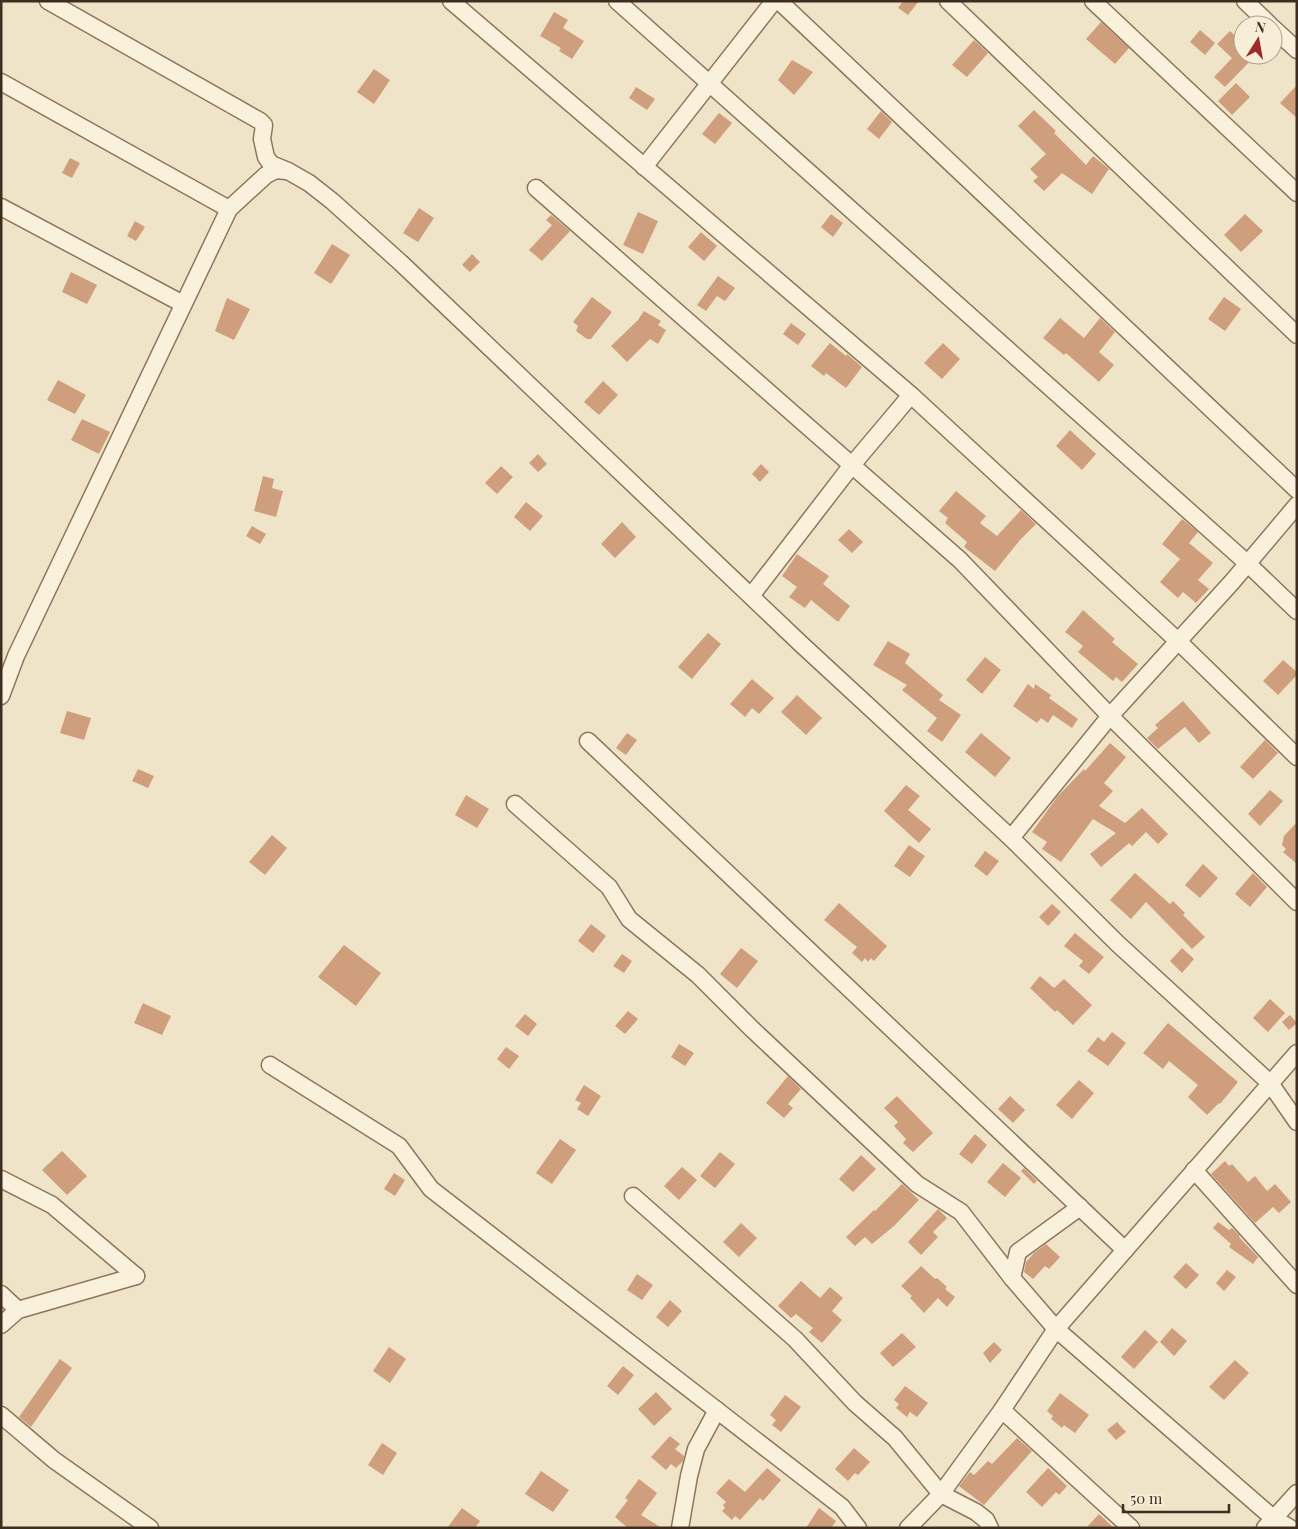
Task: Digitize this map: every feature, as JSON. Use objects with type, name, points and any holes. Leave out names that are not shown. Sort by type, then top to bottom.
[{"type":"street","points":[[48,1],[260,121],[264,125],[262,139],[266,157],[271,164],[288,171],[308,183],[332,201],[401,263],[751,596],[1011,838],[1118,944],[1270,1083],[1297,1122]]},
{"type":"street","points":[[451,1],[911,396],[1178,642],[1297,757]]},
{"type":"street","points":[[617,1],[1248,563],[1297,611]]},
{"type":"street","points":[[644,167],[774,1]]},
{"type":"street","points":[[779,1],[1297,490]]},
{"type":"street","points":[[948,1],[1297,336]]},
{"type":"street","points":[[1093,1],[1297,193]]},
{"type":"street","points":[[1245,1],[1260,15]]},
{"type":"street","points":[[1283,37],[1297,50]]},
{"type":"street","points":[[1,82],[229,209]]},
{"type":"street","points":[[1,696],[9,654],[229,209],[266,175],[276,170],[288,171]]},
{"type":"street","points":[[536,188],[960,560],[1110,716],[1297,902]]},
{"type":"street","points":[[1,207],[183,304]]},
{"type":"street","points":[[751,596],[852,465],[911,396]]},
{"type":"street","points":[[1011,838],[1110,716],[1178,642],[1297,506]]},
{"type":"street","points":[[588,741],[1125,1250]]},
{"type":"street","points":[[515,804],[609,888],[629,919],[698,975],[752,1029],[917,1184],[962,1212],[1012,1278],[1056,1329],[1269,1523],[1290,1528]]},
{"type":"street","points":[[908,1528],[941,1494],[1002,1410],[1056,1329],[1297,1054]]},
{"type":"street","points":[[270,1065],[399,1146],[430,1189],[842,1506],[858,1528]]},
{"type":"street","points":[[1194,1170],[1297,1285]]},
{"type":"street","points":[[1,1179],[52,1205],[136,1276],[18,1310],[1,1325]]},
{"type":"street","points":[[633,1196],[795,1340],[855,1403],[895,1438],[941,1494],[976,1512],[986,1520],[990,1528]]},
{"type":"street","points":[[1012,1278],[1018,1252],[1080,1207]]},
{"type":"street","points":[[1,1294],[18,1310]]},
{"type":"street","points":[[680,1528],[689,1476],[696,1449],[717,1410]]},
{"type":"street","points":[[1002,1410],[1131,1528]]},
{"type":"street","points":[[1,1415],[54,1460],[150,1528]]},
{"type":"street","points":[[1269,1523],[1297,1493]]},
{"type":"building","points":[[903,1],[919,1],[908,15],[898,8]]},
{"type":"building","points":[[554,12],[568,20],[563,28],[584,41],[572,59],[559,51],[561,48],[540,36]]},
{"type":"building","points":[[1101,22],[1129,48],[1115,64],[1086,39]]},
{"type":"building","points":[[1200,30],[1215,43],[1205,55],[1190,42]]},
{"type":"building","points":[[1230,31],[1233,34],[1233,65],[1246,65],[1225,87],[1214,77],[1232,58],[1217,44]]},
{"type":"building","points":[[974,40],[988,53],[967,77],[952,65]]},
{"type":"building","points":[[792,60],[813,72],[794,95],[778,80]]},
{"type":"building","points":[[374,69],[390,80],[374,104],[357,92]]},
{"type":"building","points":[[1236,83],[1250,97],[1232,115],[1218,101]]},
{"type":"building","points":[[1297,85],[1297,118],[1280,103]]},
{"type":"building","points":[[636,87],[655,99],[647,110],[629,98]]},
{"type":"building","points":[[1034,110],[1056,131],[1054,133],[1086,165],[1093,156],[1109,169],[1092,194],[1062,173],[1044,191],[1033,181],[1038,177],[1030,169],[1046,154],[1018,126]]},
{"type":"building","points":[[881,111],[892,122],[879,139],[867,129]]},
{"type":"building","points":[[719,113],[732,123],[715,144],[702,134]]},
{"type":"building","points":[[70,158],[80,163],[72,178],[62,173]]},
{"type":"building","points":[[419,208],[434,218],[418,242],[403,233]]},
{"type":"building","points":[[638,212],[658,221],[643,254],[623,245]]},
{"type":"building","points":[[831,214],[843,223],[833,237],[821,227]]},
{"type":"building","points":[[1245,214],[1263,231],[1241,252],[1224,235]]},
{"type":"building","points":[[551,215],[570,231],[542,261],[529,250],[552,225],[546,220]]},
{"type":"building","points":[[135,221],[145,227],[136,241],[127,236]]},
{"type":"building","points":[[701,232],[717,246],[704,261],[688,247]]},
{"type":"building","points":[[332,244],[350,255],[331,284],[314,273]]},
{"type":"building","points":[[472,254],[480,262],[470,272],[462,265]]},
{"type":"building","points":[[71,272],[97,285],[87,304],[62,292]]},
{"type":"building","points":[[718,276],[735,288],[725,301],[717,296],[706,311],[697,305]]},
{"type":"building","points":[[592,297],[612,312],[591,339],[587,339],[576,331],[578,326],[573,322]]},
{"type":"building","points":[[1224,297],[1241,309],[1225,331],[1208,319]]},
{"type":"building","points":[[227,298],[250,309],[234,340],[215,331]]},
{"type":"building","points":[[644,311],[661,321],[658,325],[666,330],[658,344],[650,339],[627,362],[611,346],[638,320]]},
{"type":"building","points":[[1060,318],[1084,338],[1100,318],[1115,332],[1099,352],[1114,365],[1099,382],[1066,353],[1064,355],[1043,338]]},
{"type":"building","points":[[791,323],[806,334],[798,345],[783,334]]},
{"type":"building","points":[[830,343],[862,367],[846,388],[826,373],[824,376],[811,366]]},
{"type":"building","points":[[943,343],[960,359],[942,379],[924,363]]},
{"type":"building","points":[[58,380],[86,395],[75,414],[47,400]]},
{"type":"building","points":[[603,381],[618,395],[599,415],[584,402]]},
{"type":"building","points":[[82,419],[110,432],[99,454],[71,440]]},
{"type":"building","points":[[1070,430],[1096,454],[1082,470],[1056,446]]},
{"type":"building","points":[[538,454],[547,464],[538,472],[529,463]]},
{"type":"building","points":[[761,464],[769,472],[760,482],[752,474]]},
{"type":"building","points":[[501,466],[513,477],[497,494],[485,483]]},
{"type":"building","points":[[263,476],[274,479],[272,488],[283,491],[276,517],[254,511]]},
{"type":"building","points":[[956,491],[986,516],[980,523],[997,536],[1021,510],[1036,524],[1020,540],[995,571],[964,547],[967,542],[945,523],[948,518],[939,511]]},
{"type":"building","points":[[526,502],[543,516],[530,531],[514,517]]},
{"type":"building","points":[[1182,519],[1198,532],[1189,543],[1213,563],[1198,580],[1209,589],[1196,603],[1183,592],[1178,598],[1160,582],[1180,559],[1162,544]]},
{"type":"building","points":[[622,522],[636,537],[615,558],[601,544]]},
{"type":"building","points":[[252,526],[266,534],[260,544],[246,536]]},
{"type":"building","points":[[849,529],[863,542],[852,553],[838,540]]},
{"type":"building","points":[[797,554],[829,576],[823,584],[850,606],[838,622],[811,600],[805,608],[789,597],[797,587],[782,576]]},
{"type":"building","points":[[1083,610],[1115,639],[1112,642],[1138,664],[1122,682],[1116,677],[1113,681],[1078,652],[1083,646],[1065,632]]},
{"type":"building","points":[[708,633],[721,644],[692,679],[678,667]]},
{"type":"building","points":[[888,641],[910,654],[905,663],[943,695],[939,700],[961,715],[942,742],[927,731],[937,718],[902,690],[907,685],[873,665]]},
{"type":"building","points":[[985,657],[1001,670],[982,694],[966,680]]},
{"type":"building","points":[[1283,660],[1297,672],[1297,675],[1278,695],[1263,681]]},
{"type":"building","points":[[752,679],[774,698],[759,714],[752,708],[745,717],[730,704]]},
{"type":"building","points":[[1028,684],[1034,689],[1035,684],[1051,695],[1049,698],[1078,719],[1072,728],[1053,715],[1048,723],[1041,718],[1037,723],[1013,706]]},
{"type":"building","points":[[797,695],[822,718],[806,735],[781,712]]},
{"type":"building","points":[[1183,701],[1211,733],[1199,743],[1185,727],[1158,749],[1147,738],[1158,728],[1155,725]]},
{"type":"building","points":[[67,711],[91,718],[84,740],[60,733]]},
{"type":"building","points":[[627,733],[637,740],[626,755],[616,748]]},
{"type":"building","points":[[981,733],[1011,758],[995,777],[965,752]]},
{"type":"building","points":[[1265,740],[1278,753],[1253,779],[1240,767]]},
{"type":"building","points":[[1110,743],[1126,757],[1104,783],[1113,791],[1099,806],[1125,823],[1142,808],[1168,834],[1158,844],[1146,832],[1132,846],[1129,843],[1101,867],[1090,854],[1116,833],[1093,819],[1061,862],[1042,849],[1047,842],[1032,832],[1057,797],[1084,769],[1085,771]]},
{"type":"building","points":[[138,769],[154,776],[148,788],[132,781]]},
{"type":"building","points":[[906,785],[920,796],[908,810],[931,829],[919,843],[884,811]]},
{"type":"building","points":[[1270,790],[1283,801],[1260,826],[1248,814]]},
{"type":"building","points":[[466,795],[489,809],[477,828],[455,815]]},
{"type":"building","points":[[1297,822],[1297,864],[1283,852],[1286,849],[1282,845],[1284,836]]},
{"type":"building","points":[[272,835],[287,848],[265,875],[249,862]]},
{"type":"building","points":[[909,845],[925,856],[910,877],[894,866]]},
{"type":"building","points":[[985,851],[999,861],[987,876],[974,866]]},
{"type":"building","points":[[1203,864],[1218,878],[1200,898],[1185,885]]},
{"type":"building","points":[[1135,873],[1170,904],[1173,901],[1185,913],[1183,915],[1205,937],[1192,949],[1146,902],[1131,919],[1110,900]]},
{"type":"building","points":[[1253,873],[1267,887],[1250,907],[1235,894]]},
{"type":"building","points":[[839,903],[887,946],[874,961],[871,958],[868,962],[865,958],[862,962],[852,953],[857,947],[824,920]]},
{"type":"building","points":[[1052,904],[1061,912],[1048,926],[1039,917]]},
{"type":"building","points":[[591,924],[606,936],[593,953],[578,941]]},
{"type":"building","points":[[1075,933],[1104,957],[1089,974],[1079,966],[1083,961],[1064,946]]},
{"type":"building","points":[[344,945],[381,973],[356,1006],[318,977]]},
{"type":"building","points":[[741,948],[758,961],[737,988],[720,974]]},
{"type":"building","points":[[1182,948],[1194,959],[1182,973],[1170,961]]},
{"type":"building","points":[[622,954],[632,961],[624,973],[613,966]]},
{"type":"building","points":[[1040,976],[1054,988],[1064,979],[1092,1005],[1073,1025],[1057,1010],[1055,1012],[1030,988]]},
{"type":"building","points":[[1270,999],[1285,1013],[1268,1032],[1253,1018]]},
{"type":"building","points":[[143,1003],[171,1016],[162,1035],[134,1023]]},
{"type":"building","points":[[628,1011],[638,1019],[625,1034],[615,1026]]},
{"type":"building","points":[[525,1014],[537,1024],[528,1036],[515,1026]]},
{"type":"building","points":[[1290,1015],[1297,1023],[1289,1030],[1282,1022]]},
{"type":"building","points":[[1168,1023],[1238,1082],[1220,1104],[1207,1115],[1188,1097],[1198,1085],[1169,1061],[1163,1069],[1143,1053]]},
{"type":"building","points":[[1112,1032],[1126,1043],[1108,1066],[1087,1051],[1098,1037],[1104,1042]]},
{"type":"building","points":[[679,1044],[694,1053],[685,1066],[671,1057]]},
{"type":"building","points":[[506,1047],[519,1056],[509,1069],[497,1059]]},
{"type":"building","points":[[788,1076],[801,1089],[788,1104],[793,1108],[784,1118],[766,1103]]},
{"type":"building","points":[[1079,1080],[1094,1093],[1072,1119],[1056,1105]]},
{"type":"building","points":[[584,1085],[601,1096],[588,1116],[577,1109],[581,1103],[575,1100]]},
{"type":"building","points":[[897,1096],[933,1133],[913,1152],[903,1143],[906,1139],[894,1126],[898,1122],[884,1108]]},
{"type":"building","points":[[1010,1096],[1025,1110],[1013,1123],[998,1109]]},
{"type":"building","points":[[975,1134],[987,1145],[972,1164],[959,1154]]},
{"type":"building","points":[[560,1139],[576,1150],[552,1184],[536,1173]]},
{"type":"building","points":[[62,1151],[87,1176],[67,1195],[42,1170]]},
{"type":"building","points":[[720,1152],[735,1164],[715,1188],[700,1176]]},
{"type":"building","points":[[861,1155],[876,1169],[853,1192],[839,1179]]},
{"type":"building","points":[[1225,1161],[1229,1166],[1232,1164],[1248,1182],[1255,1176],[1267,1191],[1275,1184],[1291,1202],[1279,1213],[1273,1207],[1255,1223],[1211,1174]]},
{"type":"building","points":[[1003,1163],[1021,1178],[1005,1197],[987,1182]]},
{"type":"building","points":[[682,1167],[697,1180],[679,1200],[664,1186]]},
{"type":"building","points":[[1024,1168],[1037,1181],[1034,1184],[1021,1171]]},
{"type":"building","points":[[394,1173],[405,1180],[395,1196],[384,1189]]},
{"type":"building","points":[[902,1184],[919,1200],[894,1226],[872,1244],[865,1237],[855,1246],[846,1237]]},
{"type":"building","points":[[938,1209],[947,1218],[933,1232],[938,1237],[921,1255],[908,1242]]},
{"type":"building","points":[[1218,1222],[1229,1230],[1232,1228],[1258,1257],[1253,1264],[1229,1247],[1231,1244],[1213,1228]]},
{"type":"building","points":[[741,1223],[757,1238],[739,1257],[723,1242]]},
{"type":"building","points":[[1046,1244],[1060,1257],[1049,1269],[1045,1266],[1033,1279],[1024,1272],[1026,1262]]},
{"type":"building","points":[[1186,1263],[1199,1275],[1186,1289],[1173,1277]]},
{"type":"building","points":[[921,1266],[947,1287],[945,1289],[955,1297],[947,1307],[938,1298],[924,1313],[910,1298],[912,1296],[901,1286]]},
{"type":"building","points":[[1227,1270],[1236,1277],[1224,1291],[1216,1283]]},
{"type":"building","points":[[637,1274],[653,1285],[642,1300],[627,1290]]},
{"type":"building","points":[[801,1281],[820,1298],[830,1287],[843,1298],[832,1311],[842,1320],[822,1343],[809,1332],[813,1328],[796,1314],[791,1318],[778,1306]]},
{"type":"building","points":[[670,1300],[682,1311],[668,1327],[656,1317]]},
{"type":"building","points":[[1172,1328],[1187,1341],[1174,1356],[1160,1342]]},
{"type":"building","points":[[1145,1330],[1158,1342],[1134,1369],[1121,1357]]},
{"type":"building","points":[[902,1333],[916,1347],[893,1367],[880,1353]]},
{"type":"building","points":[[994,1342],[1002,1350],[990,1363],[983,1353]]},
{"type":"building","points":[[389,1347],[406,1359],[390,1383],[373,1371]]},
{"type":"building","points":[[60,1359],[72,1368],[31,1427],[19,1417]]},
{"type":"building","points":[[1235,1360],[1249,1373],[1224,1400],[1209,1387]]},
{"type":"building","points":[[623,1366],[634,1375],[618,1395],[607,1386]]},
{"type":"building","points":[[905,1386],[928,1403],[917,1417],[910,1412],[907,1417],[896,1408],[899,1404],[894,1400]]},
{"type":"building","points":[[656,1392],[672,1409],[654,1426],[638,1409]]},
{"type":"building","points":[[1060,1393],[1089,1415],[1075,1433],[1064,1425],[1062,1428],[1051,1419],[1053,1416],[1047,1411]]},
{"type":"building","points":[[785,1395],[801,1407],[781,1432],[772,1425],[776,1420],[770,1415]]},
{"type":"building","points":[[1117,1422],[1126,1432],[1116,1440],[1107,1430]]},
{"type":"building","points":[[670,1436],[680,1444],[675,1449],[684,1456],[683,1461],[676,1468],[671,1464],[666,1470],[651,1457]]},
{"type":"building","points":[[1017,1438],[1032,1451],[984,1505],[959,1486],[970,1472],[974,1475],[988,1461],[992,1464]]},
{"type":"building","points":[[382,1443],[397,1453],[383,1475],[368,1465]]},
{"type":"building","points":[[854,1448],[870,1462],[858,1475],[855,1473],[848,1481],[835,1469]]},
{"type":"building","points":[[767,1468],[781,1480],[763,1501],[760,1498],[740,1520],[735,1516],[732,1520],[722,1511],[725,1508],[723,1505],[726,1502],[716,1493],[729,1479],[745,1492]]},
{"type":"building","points":[[1048,1468],[1067,1486],[1059,1495],[1056,1492],[1042,1507],[1026,1492]]},
{"type":"building","points":[[541,1471],[569,1490],[553,1512],[525,1494]]},
{"type":"building","points":[[639,1479],[657,1493],[641,1515],[662,1528],[628,1528],[615,1517],[628,1500],[625,1498]]},
{"type":"building","points":[[462,1508],[480,1521],[475,1528],[447,1528]]},
{"type":"building","points":[[819,1508],[836,1521],[831,1528],[806,1528]]},
{"type":"building","points":[[1099,1514],[1114,1528],[1086,1528]]}]
